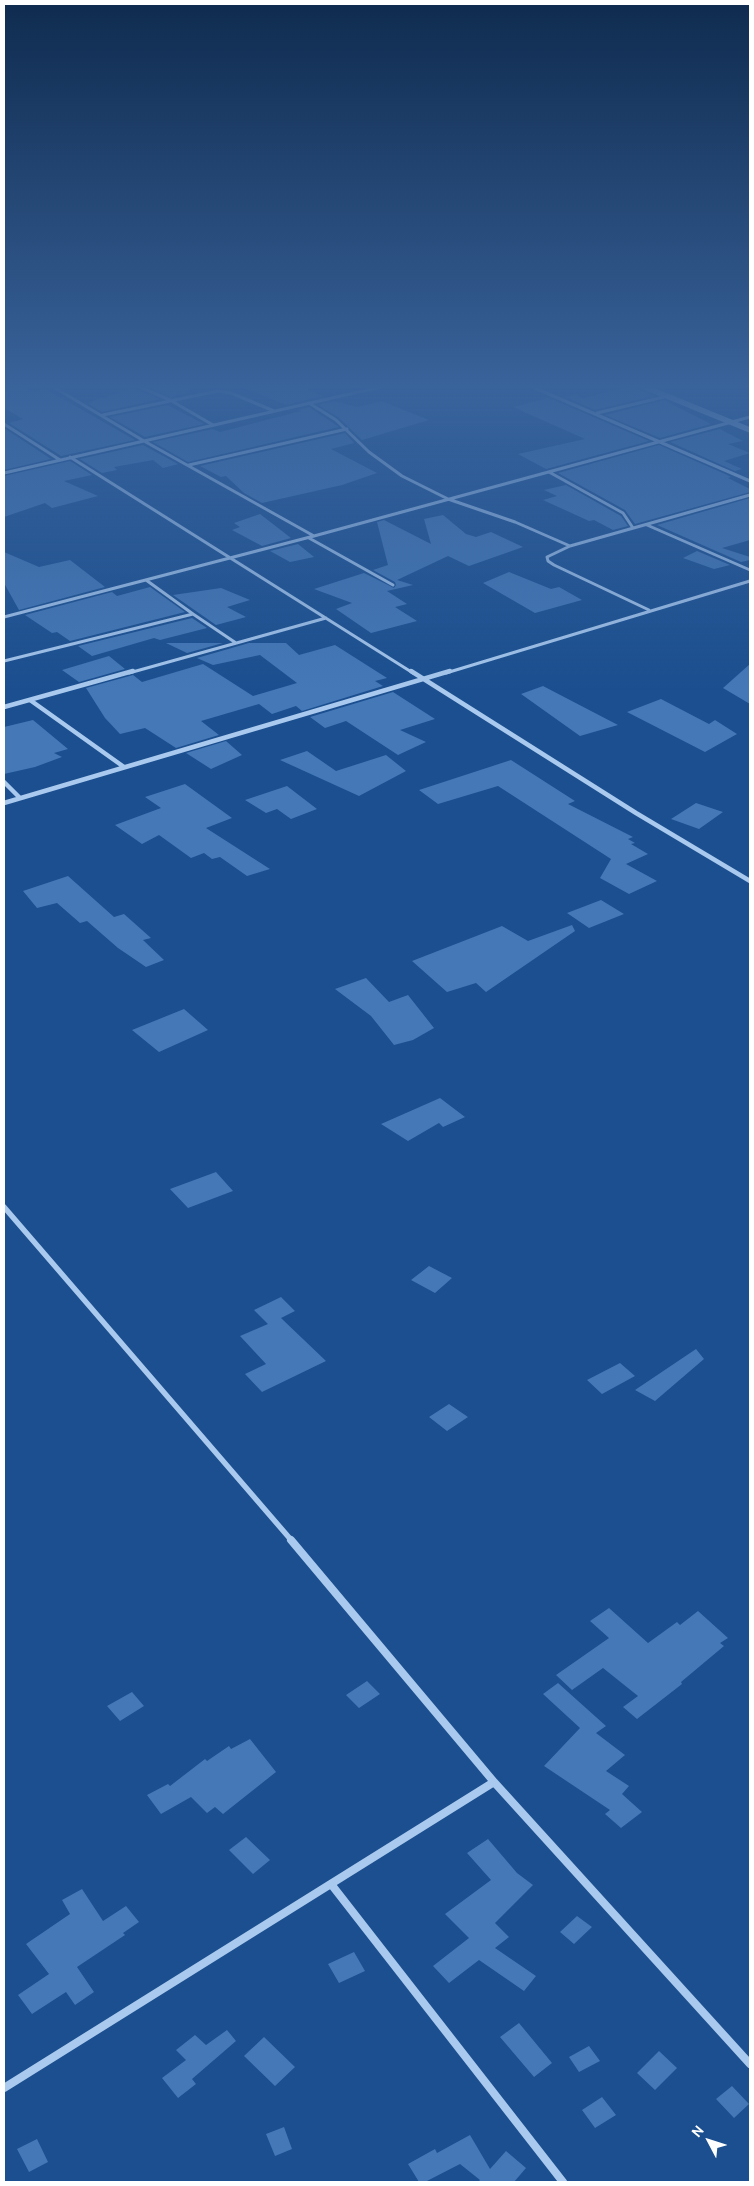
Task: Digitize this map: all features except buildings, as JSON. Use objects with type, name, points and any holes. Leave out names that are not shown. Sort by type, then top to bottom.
[{"type":"street","points":[[117,487],[636,813],[750,881]]},
{"type":"street","points":[[227,487],[314,536]]},
{"type":"street","points":[[424,487],[448,499],[515,522],[570,546]]},
{"type":"street","points":[[4,617],[493,487]]},
{"type":"street","points":[[576,487],[624,513],[633,528]]},
{"type":"street","points":[[650,610],[548,561],[548,558],[550,555],[570,546],[750,495]]},
{"type":"street","points":[[647,524],[750,570]]},
{"type":"street","points":[[309,537],[393,585]]},
{"type":"street","points":[[146,580],[236,643]]},
{"type":"street","points":[[4,803],[750,581]]},
{"type":"street","points":[[4,662],[193,614]]},
{"type":"street","points":[[4,707],[326,618]]},
{"type":"street","points":[[30,700],[124,767]]},
{"type":"street","points":[[4,782],[20,798]]},
{"type":"street","points":[[4,1207],[252,1493],[494,1782],[750,2064]]},
{"type":"street","points":[[4,2088],[494,1782]]},
{"type":"street","points":[[331,1884],[563,2182]]}]
